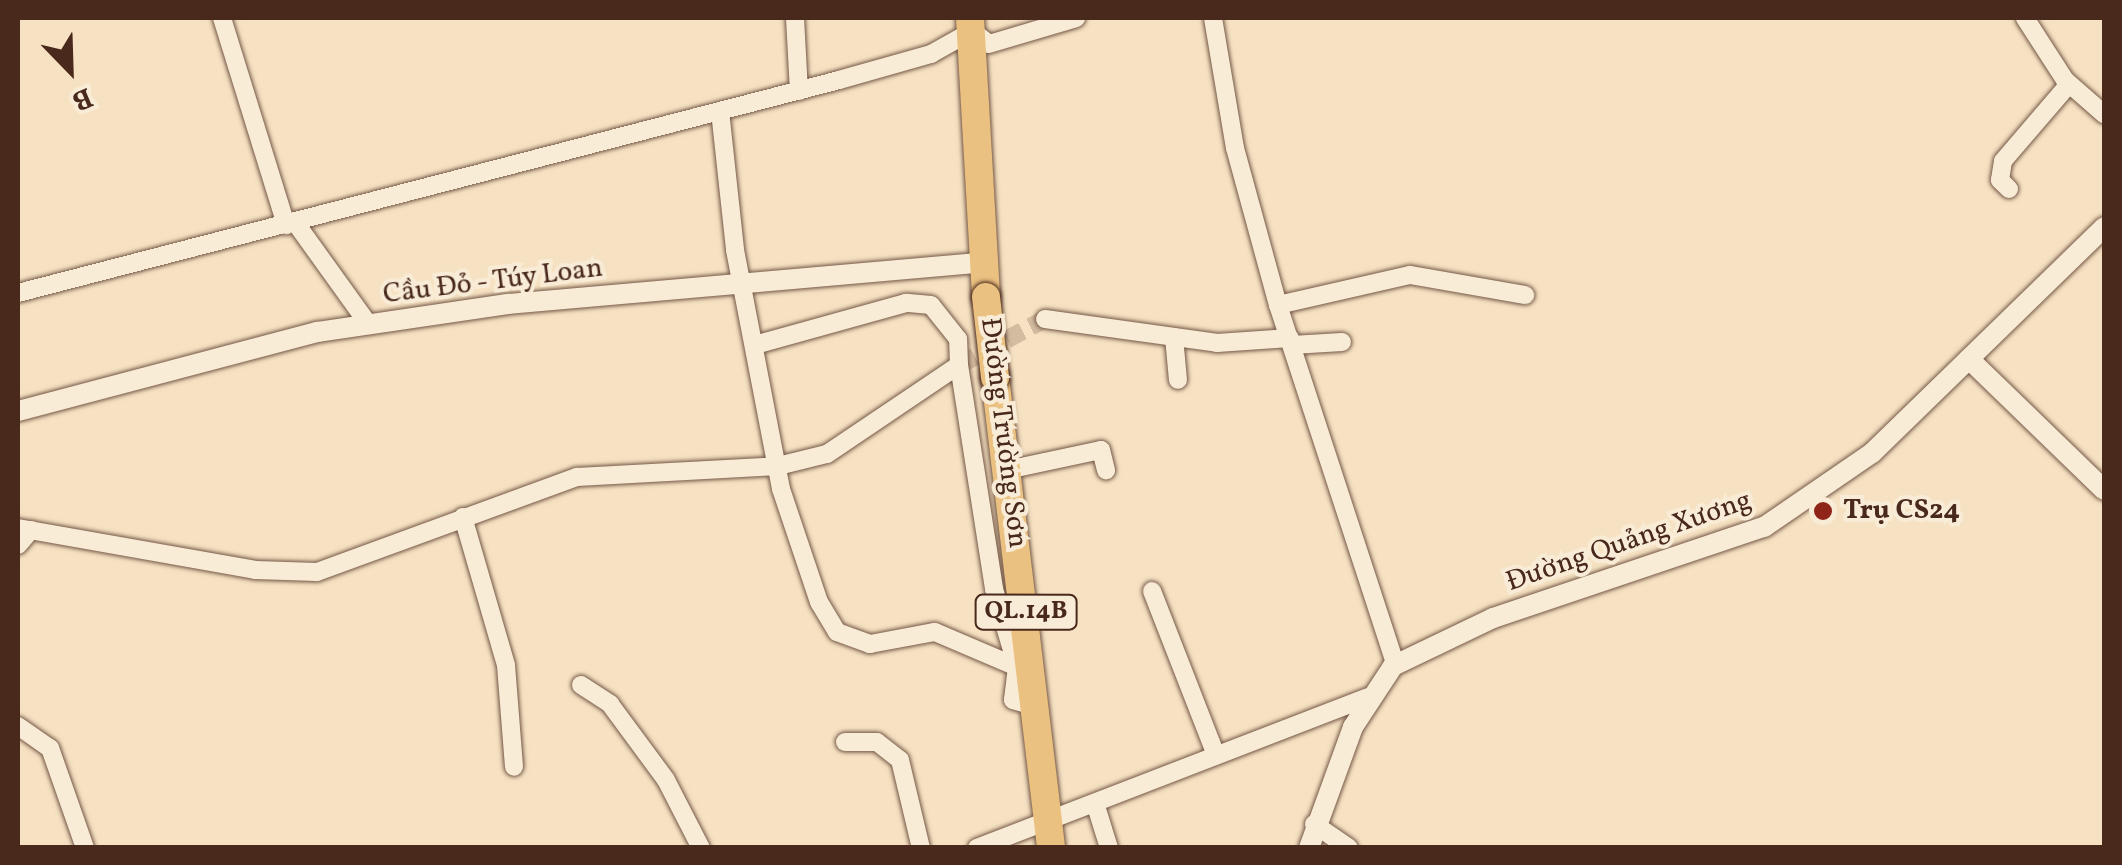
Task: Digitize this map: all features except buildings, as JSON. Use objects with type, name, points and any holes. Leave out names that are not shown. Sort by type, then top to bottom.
[{"type":"highway","name":"Đường Trường Sơn","points":[[971,24],[986,297],[1038,708],[1049,836]]},
{"type":"street","points":[[222,18],[290,223],[369,325]]},
{"type":"street","points":[[795,18],[799,90]]},
{"type":"street","points":[[18,293],[932,54],[971,24],[989,44],[1076,18]]},
{"type":"street","points":[[1213,18],[1235,148],[1278,304],[1396,664]]},
{"type":"street","points":[[2025,18],[2070,84],[2104,114]]},
{"type":"street","points":[[2009,188],[2000,180],[2003,161],[2070,84]]},
{"type":"street","points":[[720,111],[744,284],[778,466],[836,632],[870,644],[935,632],[1016,666]]},
{"type":"street","name":"Đường Quảng Xương","points":[[1308,848],[1314,824],[1368,697],[1396,664],[1493,618],[1764,527],[1872,453],[2104,227]]},
{"type":"street","name":"Cầu Đỏ - Túy Loan","points":[[18,411],[369,325],[984,262]]},
{"type":"street","points":[[1278,304],[1410,275],[1525,295]]},
{"type":"street","points":[[756,346],[906,303],[932,306],[958,340],[994,589],[1016,666],[1016,708],[1038,708]]},
{"type":"street","points":[[1045,320],[1174,337],[1342,342]]},
{"type":"street","points":[[1174,337],[1178,380]]},
{"type":"street","points":[[1969,360],[2104,490]]},
{"type":"street","points":[[18,545],[24,529],[255,570],[317,572],[577,476],[778,466],[850,445],[959,365]]},
{"type":"street","points":[[1007,470],[1101,450],[1106,470]]},
{"type":"street","points":[[463,517],[506,665],[514,767]]},
{"type":"street","points":[[1152,590],[1215,754]]},
{"type":"street","points":[[581,685],[610,704],[635,749],[666,780],[701,848]]},
{"type":"street","points":[[977,848],[1049,836],[1096,806],[1215,754],[1368,697]]},
{"type":"street","points":[[18,726],[50,748],[85,848]]},
{"type":"street","points":[[845,742],[877,742],[900,760],[922,848]]},
{"type":"street","points":[[1096,806],[1109,848]]},
{"type":"street","points":[[1314,824],[1349,848]]},
{"type":"tunnel","points":[[959,365],[1045,319]]},
{"type":"place","name":"Trụ CS24","points":[[1823,511]]}]
